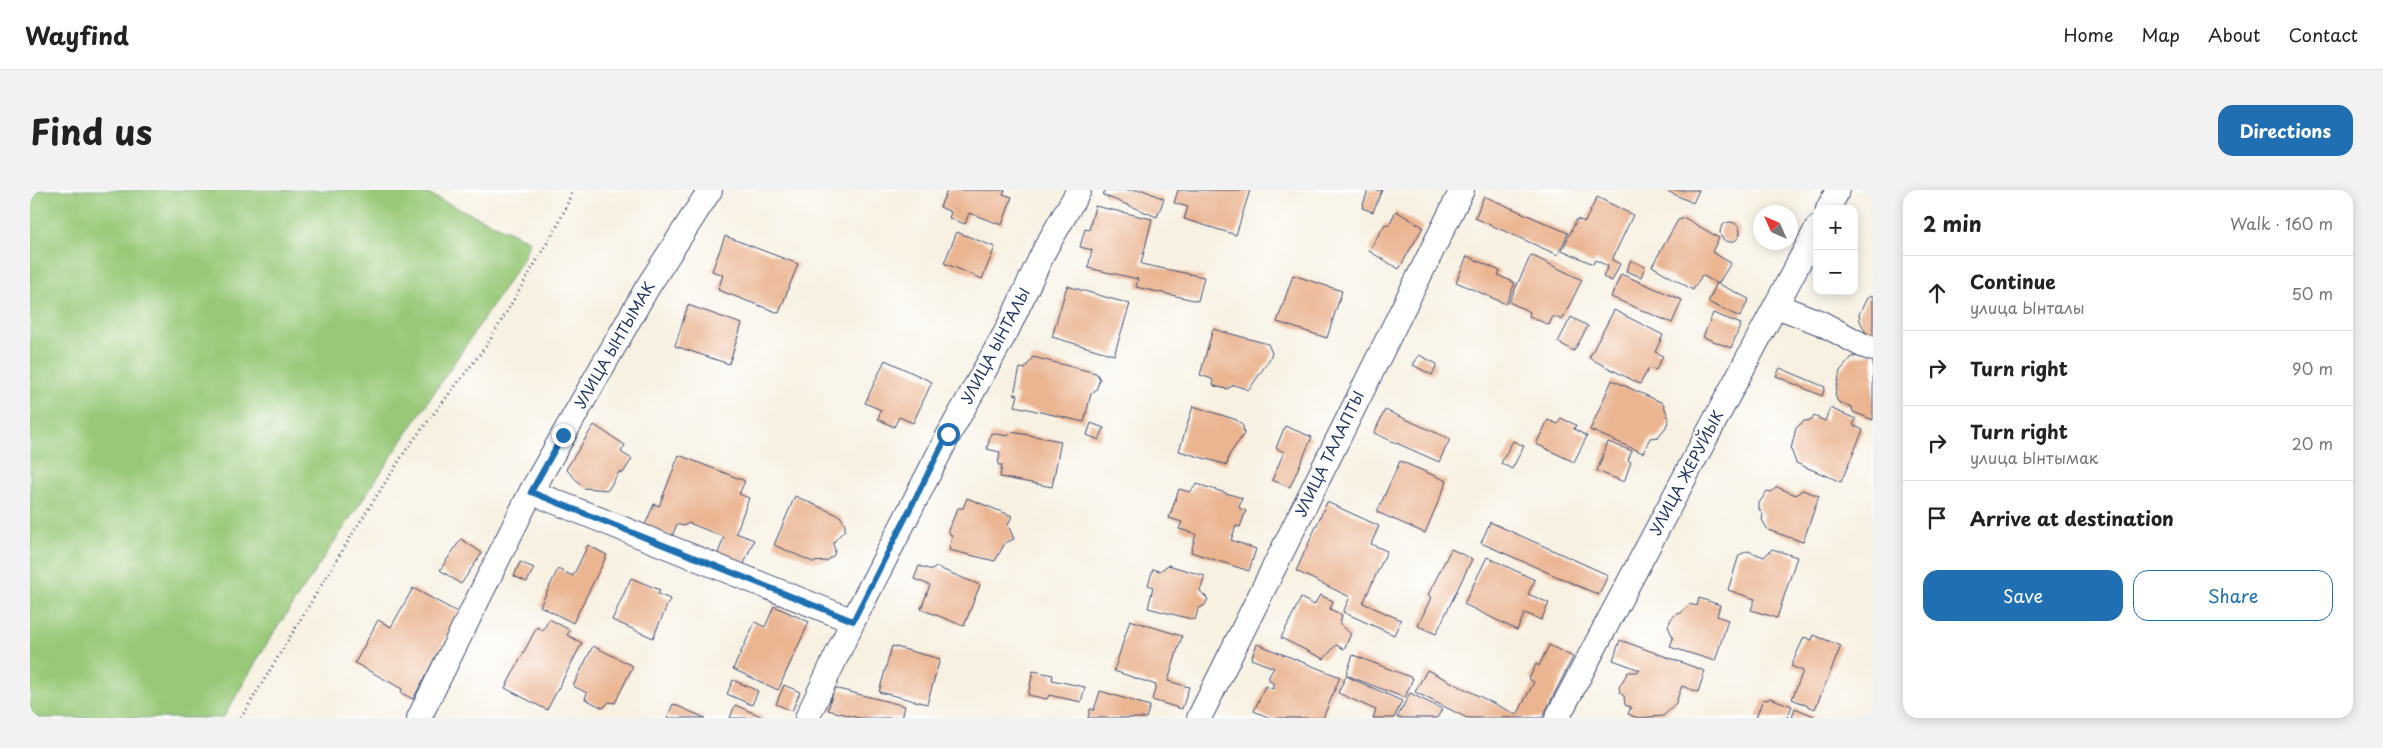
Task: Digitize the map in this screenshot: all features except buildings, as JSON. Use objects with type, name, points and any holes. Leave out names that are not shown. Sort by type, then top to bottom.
[{"type":"street","name":"УЛИЦА ЫНТЫМАК","points":[[419,718],[531,492],[647,288],[710,190]]},
{"type":"street","name":"УЛИЦА ЫНТАЛЫ","points":[[807,718],[853,621],[948,434],[1007,330],[1045,249],[1079,190]]},
{"type":"street","name":"УЛИЦА ТАЛАПТЫ","points":[[1199,718],[1462,190]]},
{"type":"street","points":[[1830,205],[1838,190]]},
{"type":"street","name":"УЛИЦА ЖЕРУЙЫК","points":[[1557,718],[1813,236]]},
{"type":"street","points":[[1777,306],[1821,323],[1873,349]]},
{"type":"street","points":[[531,492],[853,621]]},
{"type":"path","points":[[241,718],[356,528],[408,447],[487,345],[559,223],[573,190]]},
{"type":"green space","points":[[30,190],[419,190],[530,241],[522,261],[269,640],[223,718],[30,718]]},
{"type":"route","points":[[563,435],[531,492],[853,621],[948,434]]}]
